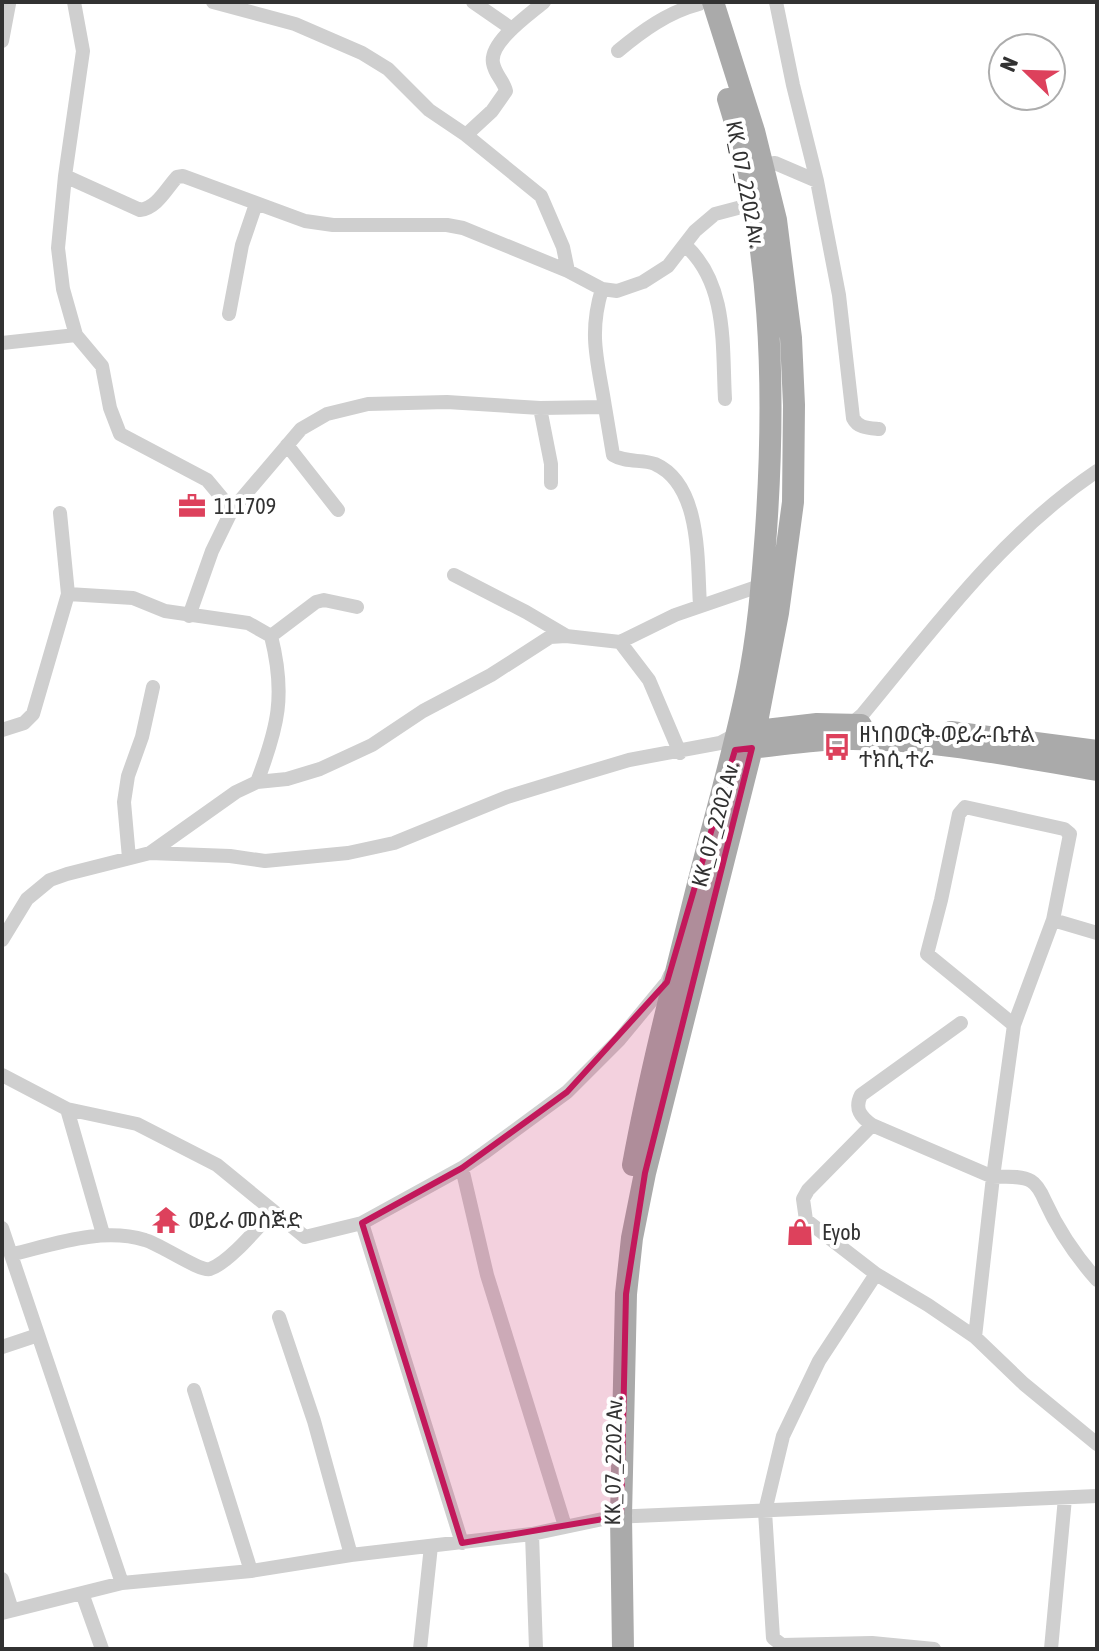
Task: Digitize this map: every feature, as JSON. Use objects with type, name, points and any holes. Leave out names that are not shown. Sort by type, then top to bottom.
[{"type":"main road","points":[[623,1649],[616,1517],[632,1238],[740,741],[786,553],[793,502],[791,338],[776,220],[762,165],[703,3]]},
{"type":"main road","name":"KK_07_2202 Av.","points":[[616,1649],[617,1278],[623,1219],[648,1085],[700,875],[740,741],[762,585],[773,395],[766,302],[753,204],[703,3]]},
{"type":"main road","points":[[740,741],[849,732],[982,734],[1097,751]]},
{"type":"main road","points":[[849,732],[974,748],[1097,770]]},
{"type":"street","points":[[74,2],[83,51],[58,248],[63,289],[76,335],[102,366],[110,408],[120,434],[207,480],[232,510]]},
{"type":"street","points":[[213,2],[295,24],[362,53],[388,69],[429,110],[466,135],[541,196],[563,247],[568,271]]},
{"type":"street","points":[[473,2],[512,29]]},
{"type":"street","points":[[466,135],[492,111],[506,91],[505,85],[497,77],[493,52],[512,29],[544,2]]},
{"type":"street","points":[[776,2],[817,181],[839,295],[853,418],[856,424],[879,429]]},
{"type":"street","points":[[618,51],[642,31],[683,8],[703,3]]},
{"type":"street","points":[[2,41],[9,4]]},
{"type":"street","points":[[762,165],[775,163],[817,181]]},
{"type":"street","points":[[65,176],[140,210],[149,209],[177,177],[183,176],[305,221],[333,225],[447,225],[463,228],[568,271],[602,289],[617,291],[643,282],[668,266],[695,231],[715,214],[753,204]]},
{"type":"street","points":[[229,314],[242,245],[256,204]]},
{"type":"street","points":[[686,246],[698,257],[715,288],[720,310],[725,399]]},
{"type":"street","points":[[602,289],[595,310],[593,337],[613,455],[653,463],[676,478],[684,492],[694,527],[700,605]]},
{"type":"street","points":[[2,343],[76,335]]},
{"type":"street","points":[[189,616],[212,551],[232,510],[301,429],[327,414],[368,404],[447,402],[540,408],[605,407]]},
{"type":"street","points":[[540,408],[551,464],[551,483]]},
{"type":"street","points":[[287,445],[338,510]]},
{"type":"street","points":[[849,732],[953,604],[1013,540],[1072,488],[1097,471]]},
{"type":"street","points":[[2,730],[24,723],[33,714],[68,594],[60,513]]},
{"type":"street","points":[[454,575],[566,636]]},
{"type":"street","points":[[150,853],[236,792],[257,782],[287,779],[320,769],[372,745],[423,711],[491,675],[550,637],[620,642],[675,615],[762,585]]},
{"type":"street","points":[[68,594],[133,598],[165,611],[248,623],[271,636],[280,669],[280,705],[272,742],[257,782]]},
{"type":"street","points":[[271,636],[316,602],[324,600],[357,607]]},
{"type":"street","points":[[620,642],[649,680],[680,753]]},
{"type":"street","points":[[129,858],[124,802],[128,776],[142,737],[153,687]]},
{"type":"street","points":[[2,940],[15,917],[38,888],[67,874],[150,853],[230,856],[265,861],[348,853],[394,843],[507,797],[629,760],[740,741]]},
{"type":"street","points":[[975,1337],[1014,1025],[1053,920],[1070,834],[1064,829],[965,807],[961,809],[927,954],[1014,1025]]},
{"type":"street","points":[[2,1075],[67,1109],[137,1124],[217,1165],[305,1237],[362,1223],[462,1168],[567,1092],[619,1040],[667,982],[700,875]]},
{"type":"street","points":[[1053,920],[1097,933]]},
{"type":"street","points":[[961,1023],[861,1095],[857,1102],[858,1112],[872,1125],[993,1177],[1023,1178],[1033,1182],[1057,1230],[1097,1280]]},
{"type":"street","points":[[67,1109],[103,1234]]},
{"type":"street","points":[[872,1125],[808,1190],[803,1199],[806,1220],[876,1274],[975,1337],[1024,1384],[1097,1444]]},
{"type":"street","points":[[462,1168],[487,1275],[565,1526]]},
{"type":"street","points":[[122,1583],[6,1241],[124,1234],[164,1246],[200,1269],[208,1270],[222,1262],[273,1211]]},
{"type":"street","points":[[362,1223],[462,1543]]},
{"type":"street","points":[[876,1274],[819,1361],[783,1436],[765,1511],[773,1638],[777,1643],[872,1643],[934,1649]]},
{"type":"street","points":[[279,1317],[314,1421],[351,1555]]},
{"type":"street","points":[[2,1347],[38,1335]]},
{"type":"street","points":[[194,1390],[251,1571]]},
{"type":"street","points":[[2,1579],[7,1611],[122,1583],[251,1571],[351,1555],[532,1534],[616,1517],[1097,1496]]},
{"type":"street","points":[[1051,1649],[1065,1498]]},
{"type":"street","points":[[532,1534],[536,1649]]},
{"type":"street","points":[[420,1649],[431,1546]]},
{"type":"street","points":[[82,1593],[102,1649]]},
{"type":"highlighted area","points":[[752,748],[645,1173],[626,1294],[621,1516],[462,1543],[362,1223],[462,1168],[567,1092],[667,982],[735,750]]},
{"type":"place","name":"111709","points":[[192,506]]},
{"type":"place","name":"ዘነበወርቅ-ወይራ-ቤተል ተክሲ ተራ","points":[[837,747]]},
{"type":"place","name":"ወይራ መስጅድ","points":[[166,1220]]},
{"type":"place","name":"Eyob","points":[[800,1232]]}]
